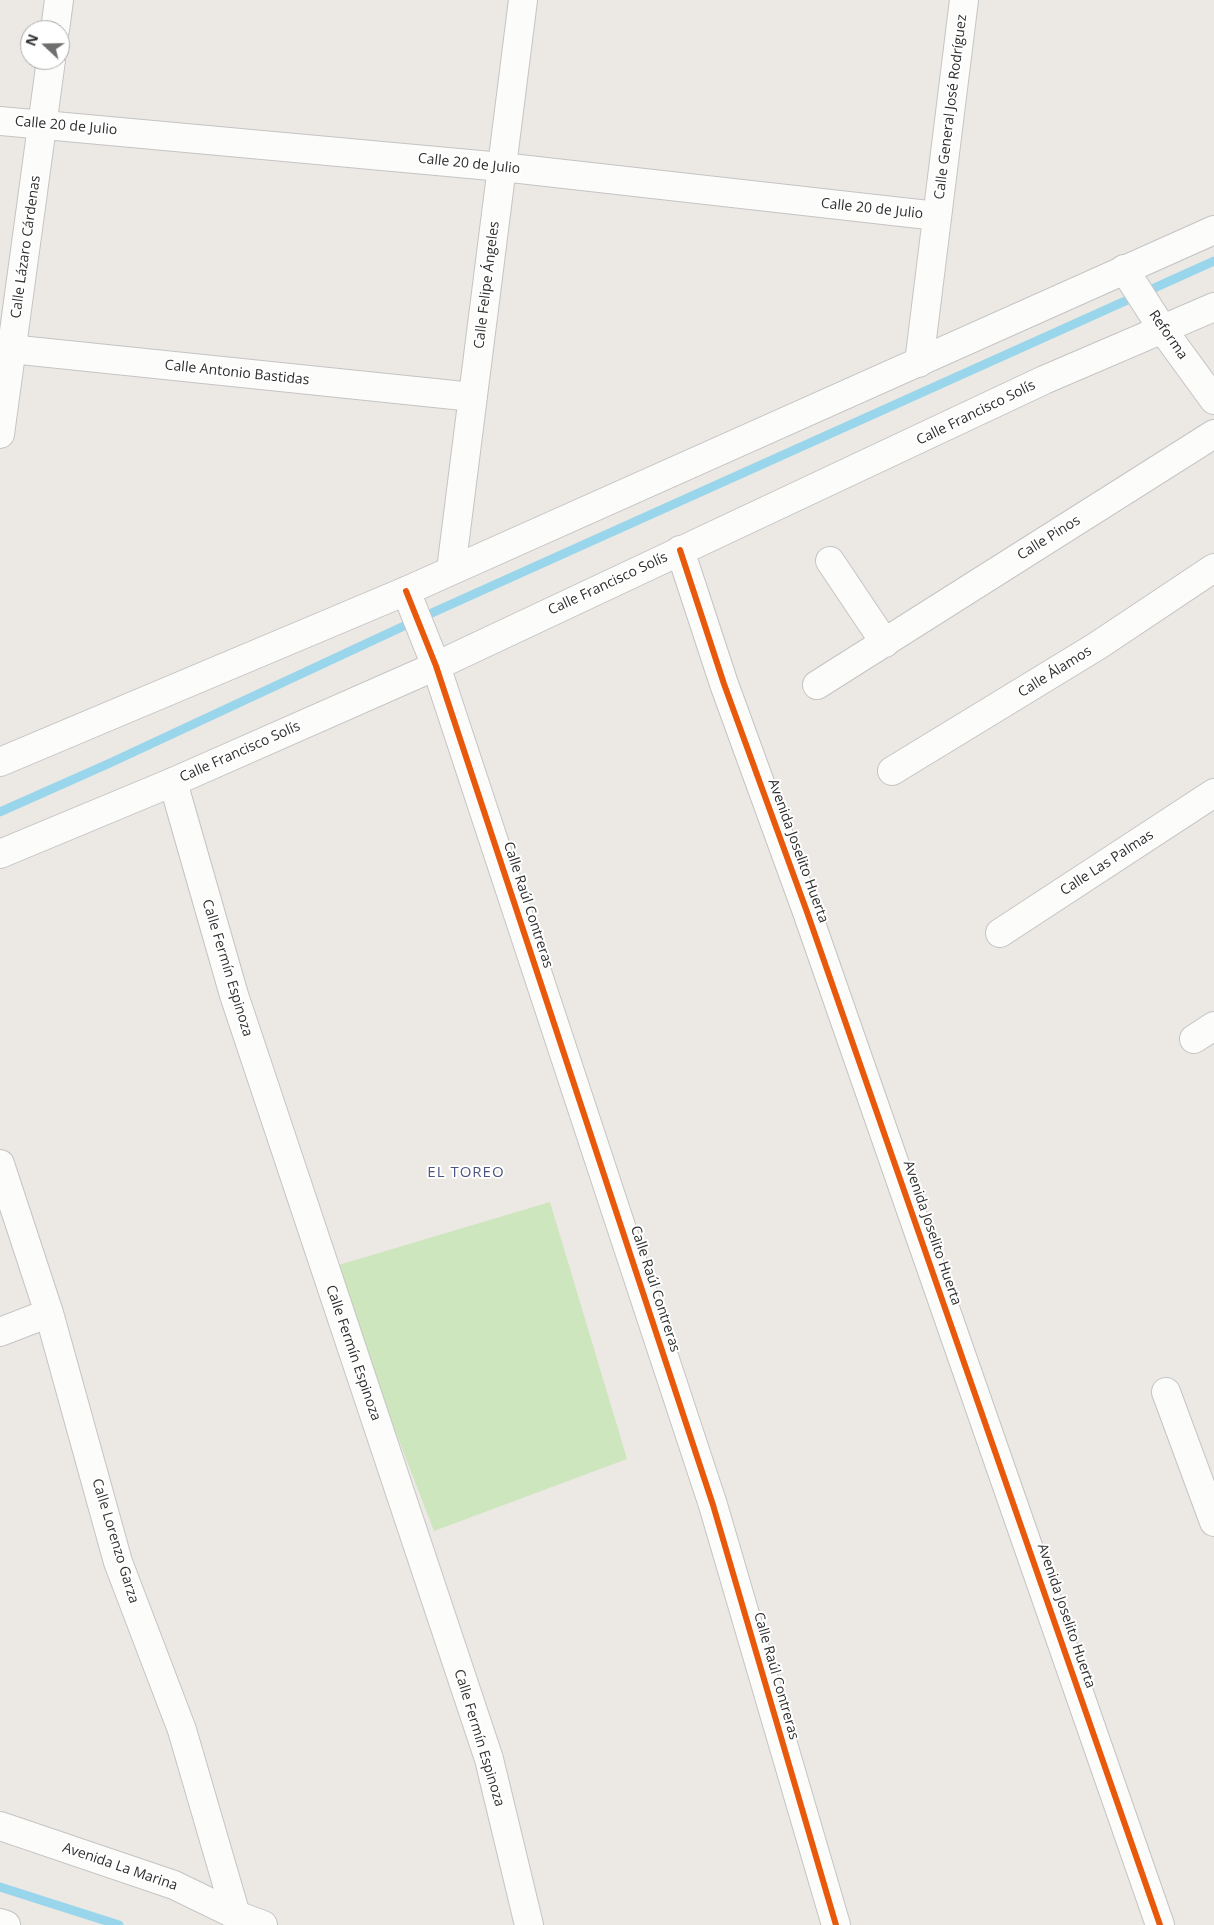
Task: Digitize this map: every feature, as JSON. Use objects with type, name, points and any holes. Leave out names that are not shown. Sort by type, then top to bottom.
[{"type":"street","points":[[56,20],[59,0]]},
{"type":"street","name":"Calle Felipe Ángeles","points":[[451,570],[523,0]]},
{"type":"street","name":"Calle General José Rodríguez","points":[[919,363],[964,0]]},
{"type":"street","name":"Calle Lázaro Cárdenas","points":[[0,434],[6,349],[50,70]]},
{"type":"street","name":"Calle 20 de Julio","points":[[0,120],[502,167],[938,216]]},
{"type":"street","points":[[0,762],[406,591],[1214,230]]},
{"type":"street","name":"Reforma","points":[[1124,269],[1163,330],[1214,400]]},
{"type":"street","name":"Calle Francisco Solís","points":[[0,854],[173,782],[436,666],[1044,380],[1214,308]]},
{"type":"street","name":"Calle Antonio Bastidas","points":[[6,349],[473,397]]},
{"type":"street","name":"Calle Pinos","points":[[817,685],[1214,434]]},
{"type":"street","name":"Avenida Joselito Huerta","points":[[680,550],[724,684],[813,931],[1160,1925]]},
{"type":"street","points":[[830,561],[885,643]]},
{"type":"street","name":"Calle Álamos","points":[[892,771],[1089,650],[1214,568]]},
{"type":"street","name":"Calle Raúl Contreras","points":[[406,591],[436,666],[713,1506],[836,1925]]},
{"type":"street","name":"Calle Fermín Espinoza","points":[[173,782],[234,995],[489,1760],[529,1925]]},
{"type":"street","name":"Calle Las Palmas","points":[[1000,933],[1214,793]]},
{"type":"street","name":"Calle Lorenzo Garza","points":[[0,1164],[49,1313],[118,1562],[182,1730],[239,1920]]},
{"type":"street","points":[[0,1332],[49,1313]]},
{"type":"street","points":[[1166,1392],[1214,1522]]},
{"type":"street","name":"Avenida La Marina","points":[[0,1826],[174,1885],[239,1920],[264,1925]]},
{"type":"street","points":[[0,1923],[6,1925]]},
{"type":"green space","points":[[550,1202],[627,1459],[434,1531],[332,1267]]},
{"type":"waterway","points":[[0,812],[110,763],[434,612],[1214,261]]},
{"type":"waterway","points":[[0,1887],[119,1925]]},
{"type":"cycle path","points":[[680,550],[724,684],[807,912],[1160,1925]]},
{"type":"cycle path","points":[[406,591],[436,666],[713,1505],[836,1925]]},
{"type":"district","name":"EL TOREO","points":[[466,1173]]}]
